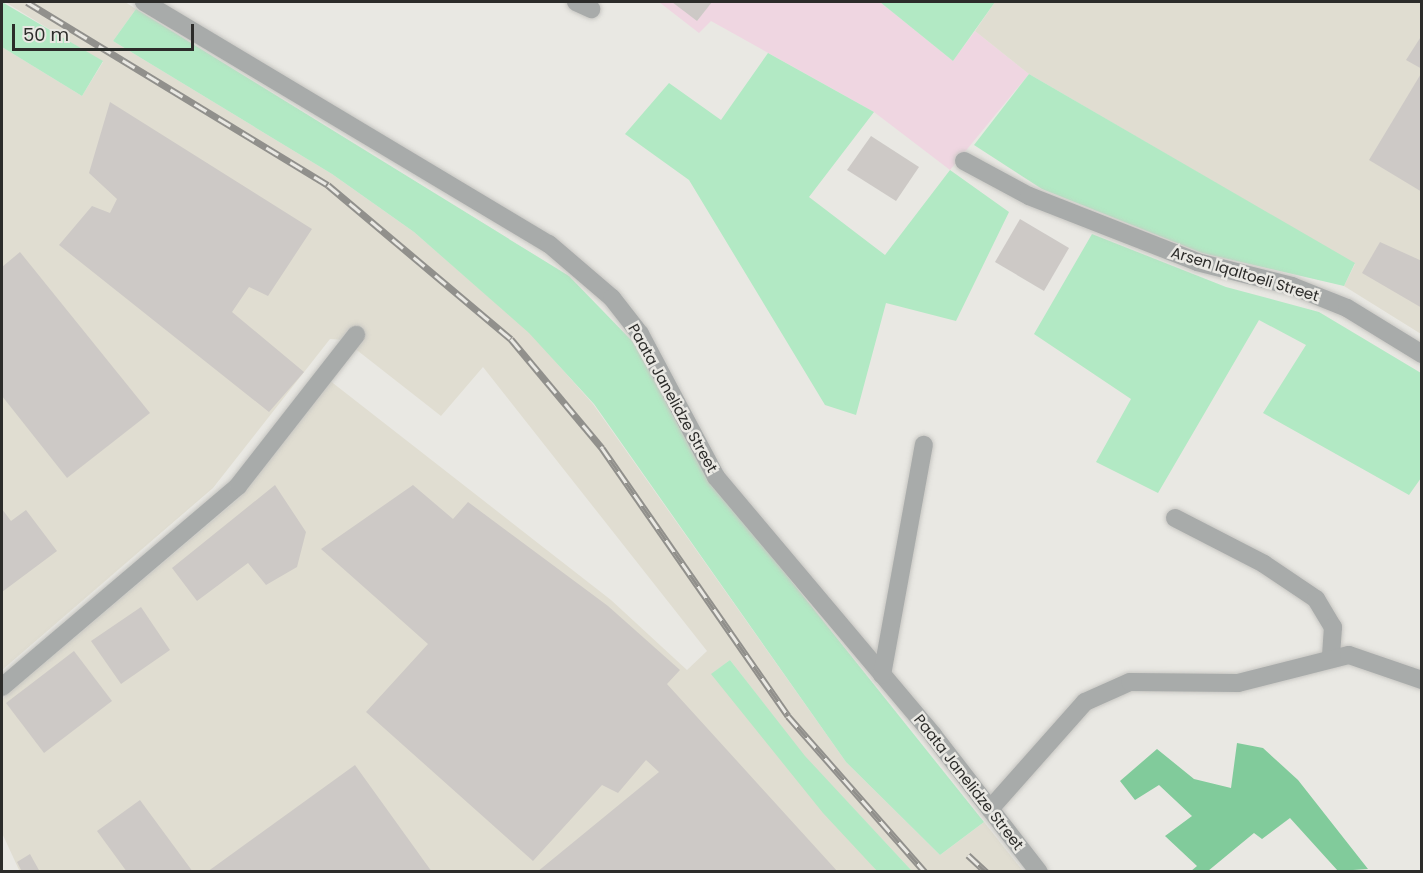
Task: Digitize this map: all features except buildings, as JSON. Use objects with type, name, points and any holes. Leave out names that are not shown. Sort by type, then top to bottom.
[{"type":"street","name":"Paata Janelidze Street","points":[[144,2],[576,264],[640,334],[716,477],[882,675],[1040,872]]},
{"type":"street","name":"Arsen Iqaltoeli Street","points":[[964,161],[1029,196],[1187,258],[1347,308],[1422,354]]},
{"type":"street","points":[[2,687],[238,486],[356,335]]},
{"type":"street","points":[[882,675],[924,445]]},
{"type":"street","points":[[1175,518],[1264,564],[1316,599],[1333,627],[1331,657]]},
{"type":"street","points":[[990,809],[1085,702],[1111,689],[1166,679],[1238,683],[1331,657],[1364,657],[1422,680]]},
{"type":"shaded area","points":[[5,2],[125,2],[136,9],[113,41],[332,174],[414,232],[530,333],[593,404],[846,762],[940,855],[984,822],[1023,871],[912,871],[804,756],[730,660],[712,674],[877,871],[20,872],[2,833],[2,699],[238,499],[329,380],[611,600],[687,670],[707,651],[483,367],[441,416],[344,340],[330,339],[213,488],[2,670],[2,47],[82,96],[103,62]]},
{"type":"shaded area","points":[[659,2],[880,2],[953,61],[975,31],[1029,74],[950,170],[874,112],[711,21],[699,33]]},
{"type":"shaded area","points":[[995,2],[1421,2],[1421,334],[1344,286],[1355,264],[1029,74],[975,31]]},
{"type":"green space","points":[[2,2],[103,61],[82,96],[2,47]]},
{"type":"green space","points":[[880,2],[995,2],[953,61]]},
{"type":"green space","points":[[136,9],[569,276],[633,342],[708,477],[984,822],[940,855],[846,762],[594,404],[529,333],[414,232],[332,174],[113,41]]},
{"type":"green space","points":[[768,53],[874,112],[809,197],[885,255],[950,170],[1009,212],[956,321],[886,303],[856,415],[825,405],[689,180],[625,134],[669,83],[721,120]]},
{"type":"green space","points":[[1029,74],[1355,263],[1344,286],[1202,253],[1042,189],[974,145]]},
{"type":"green space","points":[[1092,234],[1226,287],[1319,312],[1421,373],[1421,478],[1409,495],[1263,413],[1306,345],[1259,320],[1158,493],[1096,462],[1131,399],[1034,334]]},
{"type":"green space","points":[[730,660],[805,756],[912,871],[877,871],[823,813],[711,674]]},
{"type":"green space","points":[[1237,743],[1263,748],[1298,780],[1368,869],[1338,871],[1290,818],[1262,839],[1254,833],[1208,871],[1191,871],[1197,866],[1165,836],[1192,816],[1159,785],[1135,800],[1120,781],[1157,749],[1194,779],[1231,788]]},
{"type":"railway","points":[[27,2],[328,185],[511,339],[602,448],[788,716],[925,872]]},
{"type":"railway","points":[[968,855],[986,872]]}]
